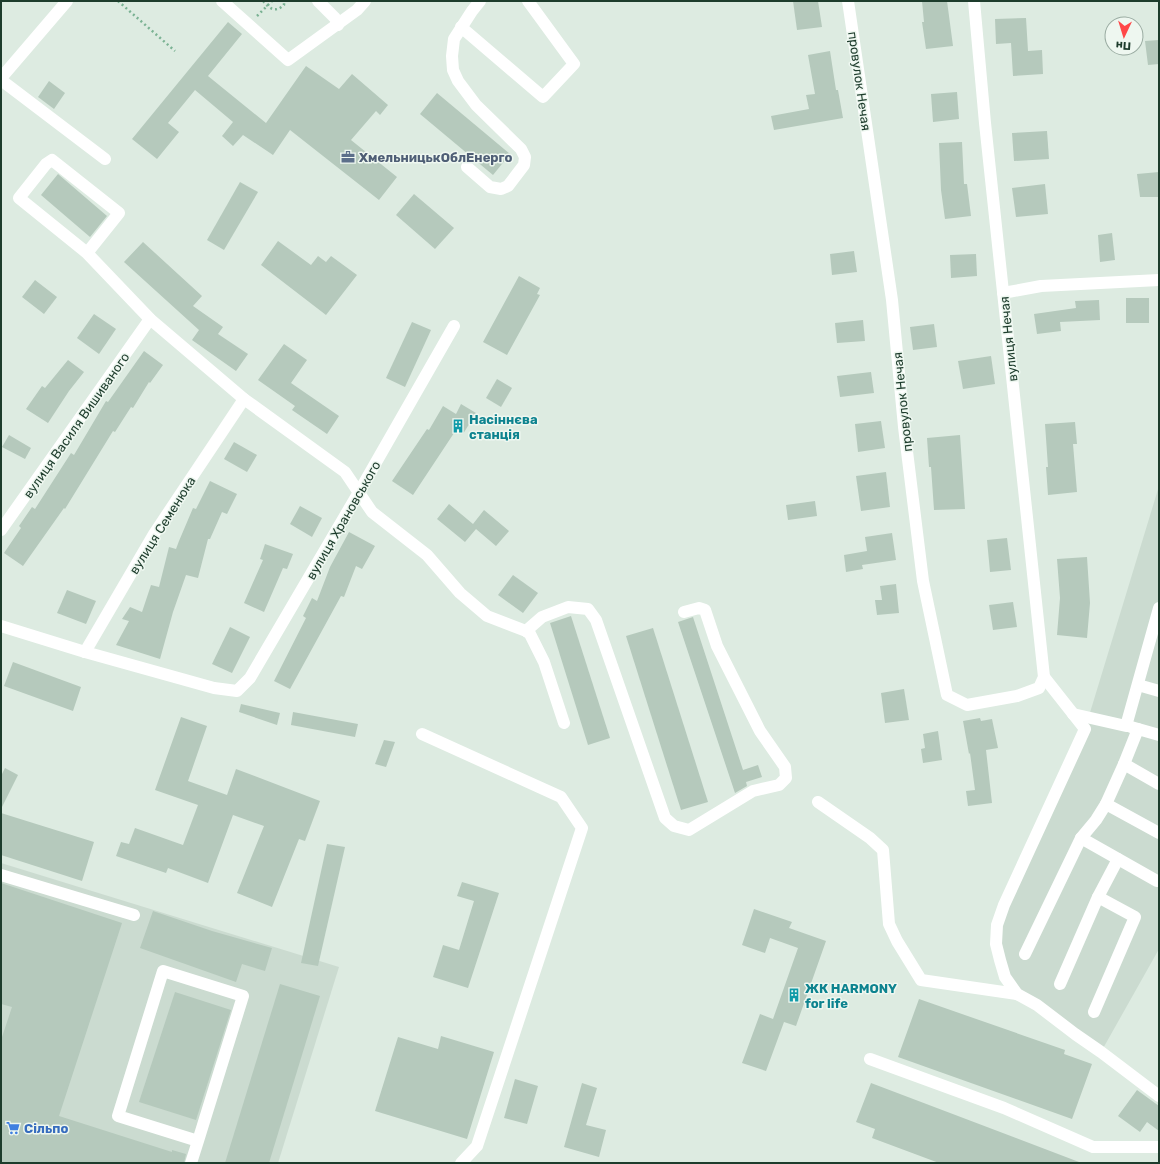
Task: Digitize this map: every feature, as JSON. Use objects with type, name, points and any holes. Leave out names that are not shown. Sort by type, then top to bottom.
[{"type":"street","points":[[67,1],[1,79],[105,159]]},
{"type":"street","points":[[222,1],[288,60],[357,10],[365,1]]},
{"type":"street","points":[[318,1],[335,18],[338,24]]},
{"type":"street","points":[[467,167],[490,187],[501,189],[508,186],[524,166],[525,157],[521,149],[476,105],[458,81],[453,70],[452,56],[454,39],[480,1]]},
{"type":"street","points":[[461,27],[543,97],[574,64],[528,1]]},
{"type":"street","name":"провулок Нечая","points":[[848,1],[892,300],[904,427],[923,581],[947,695],[967,705],[988,702],[1017,696],[1039,688],[1044,677]]},
{"type":"street","name":"вулиця Нечая","points":[[974,1],[1003,293],[1044,677]]},
{"type":"street","points":[[87,253],[119,213],[52,160],[46,164],[19,198],[87,253],[150,320],[244,399],[345,472],[372,512],[427,554],[460,593],[487,616],[526,631],[530,634],[544,662],[564,724]]},
{"type":"street","points":[[1003,293],[1041,286],[1159,280]]},
{"type":"street","name":"вулиця Василя Вишиваного","points":[[1,530],[150,320]]},
{"type":"street","name":"вулиця Храновського","points":[[85,652],[214,688],[237,691],[250,678],[454,326]]},
{"type":"street","name":"вулиця Семенюка","points":[[85,652],[154,534],[244,399]]},
{"type":"street","points":[[526,631],[542,618],[568,607],[588,609],[596,620],[665,818],[674,826],[689,830],[753,791],[779,785],[786,778],[785,767],[760,731],[717,646],[705,610],[699,608],[684,612]]},
{"type":"street","points":[[1126,726],[1138,685],[1154,644],[1159,608]]},
{"type":"street","points":[[1,626],[85,652]]},
{"type":"street","points":[[1018,994],[1005,976],[1000,960],[996,944],[997,925],[1007,898],[1085,729],[1044,677]]},
{"type":"street","points":[[1138,685],[1159,691]]},
{"type":"street","points":[[1073,714],[1159,735]]},
{"type":"street","points":[[1025,954],[1081,838],[1096,820],[1106,804],[1138,729]]},
{"type":"street","points":[[422,734],[561,797],[582,828],[477,1146],[461,1163]]},
{"type":"street","points":[[1124,764],[1159,784]]},
{"type":"street","points":[[818,802],[870,838],[882,850],[889,924],[921,980],[1018,994],[1037,1005],[1159,1096]]},
{"type":"street","points":[[1106,804],[1159,833]]},
{"type":"street","points":[[1081,838],[1157,880]]},
{"type":"street","points":[[1060,984],[1098,897],[1118,859]]},
{"type":"street","points":[[1,875],[134,915]]},
{"type":"street","points":[[1094,1012],[1135,917],[1098,897]]},
{"type":"street","points":[[191,1163],[198,1141],[244,996],[163,971],[118,1116],[198,1141]]},
{"type":"street","points":[[870,1059],[1004,1108],[1093,1147],[1159,1147]]},
{"type":"path","points":[[118,1],[175,51]]},
{"type":"path","points":[[263,1],[267,6],[275,10],[279,10],[284,5],[284,1]]},
{"type":"path","points":[[248,24],[272,1]]},
{"type":"shaded area","points":[[1159,486],[1159,949],[1101,1052],[1017,994],[1000,960],[1004,905],[1085,729]]},
{"type":"shaded area","points":[[1,863],[339,967],[278,1163],[1,1163]]},
{"type":"building","points":[[793,1],[818,1],[822,27],[797,30]]},
{"type":"building","points":[[922,1],[947,1],[953,46],[926,49],[922,22],[924,22]]},
{"type":"building","points":[[1026,18],[1028,51],[1042,50],[1043,74],[1013,76],[1011,43],[996,44],[995,19]]},
{"type":"building","points":[[228,22],[242,34],[208,76],[266,123],[306,66],[339,89],[352,74],[388,105],[380,115],[376,111],[351,140],[397,177],[379,200],[290,130],[273,155],[243,135],[233,146],[222,136],[233,122],[195,90],[168,123],[179,132],[157,159],[132,139]]},
{"type":"building","points":[[1159,40],[1159,64],[1148,65],[1145,41]]},
{"type":"building","points":[[830,51],[836,90],[838,90],[843,118],[774,130],[771,116],[809,109],[806,95],[815,94],[808,55]]},
{"type":"building","points":[[49,81],[65,93],[54,109],[38,97]]},
{"type":"building","points":[[957,92],[959,119],[933,122],[931,94]]},
{"type":"building","points":[[437,93],[510,154],[493,175],[420,114]]},
{"type":"building","points":[[1047,131],[1049,159],[1014,161],[1012,133]]},
{"type":"building","points":[[962,142],[964,184],[967,184],[971,216],[945,219],[941,190],[939,143]]},
{"type":"building","points":[[1159,172],[1159,197],[1140,197],[1137,174]]},
{"type":"building","points":[[58,174],[107,216],[90,237],[41,195]]},
{"type":"building","points":[[240,182],[258,192],[224,250],[207,240]]},
{"type":"building","points":[[1045,184],[1048,214],[1016,217],[1012,188]]},
{"type":"building","points":[[414,194],[454,228],[435,249],[396,215]]},
{"type":"building","points":[[1112,233],[1115,260],[1100,262],[1098,235]]},
{"type":"building","points":[[278,241],[311,265],[318,256],[326,262],[331,256],[357,275],[326,315],[261,265]]},
{"type":"building","points":[[143,242],[202,296],[193,306],[223,327],[218,334],[248,354],[236,371],[192,340],[199,330],[124,262]]},
{"type":"building","points":[[854,251],[857,272],[832,275],[830,254]]},
{"type":"building","points":[[976,254],[977,276],[951,278],[950,255]]},
{"type":"building","points":[[519,276],[540,288],[537,294],[540,295],[507,355],[483,342]]},
{"type":"building","points":[[35,280],[57,297],[44,314],[22,297]]},
{"type":"building","points":[[1126,298],[1149,298],[1149,323],[1126,323]]},
{"type":"building","points":[[1099,300],[1100,320],[1060,322],[1061,331],[1037,334],[1034,314],[1076,308],[1075,301]]},
{"type":"building","points":[[94,314],[116,329],[99,354],[77,338]]},
{"type":"building","points":[[863,320],[865,341],[837,343],[835,323]]},
{"type":"building","points":[[412,322],[431,330],[405,387],[386,378]]},
{"type":"building","points":[[934,324],[937,347],[913,350],[910,327]]},
{"type":"building","points":[[284,344],[307,360],[291,383],[339,416],[327,434],[292,410],[295,406],[258,380]]},
{"type":"building","points":[[144,351],[163,365],[150,383],[149,382],[133,408],[131,407],[115,432],[113,431],[65,509],[64,508],[23,566],[4,553],[21,528],[19,526],[32,507],[35,509],[71,453],[74,455],[106,401],[108,402]]},
{"type":"building","points":[[991,356],[995,384],[963,389],[958,361]]},
{"type":"building","points":[[68,360],[84,372],[69,391],[48,423],[26,409],[42,386],[45,388]]},
{"type":"building","points":[[871,372],[874,393],[840,397],[837,376]]},
{"type":"building","points":[[497,379],[512,388],[501,407],[486,398]]},
{"type":"building","points":[[461,404],[476,413],[463,434],[456,430],[413,495],[392,481],[427,429],[429,430],[443,406],[456,414]]},
{"type":"building","points":[[881,421],[885,448],[858,452],[855,424]]},
{"type":"building","points":[[1075,422],[1077,444],[1073,444],[1077,492],[1048,495],[1045,424]]},
{"type":"building","points":[[9,435],[31,448],[25,459],[2,447]]},
{"type":"building","points":[[960,435],[965,509],[934,510],[927,438]]},
{"type":"building","points":[[234,442],[257,455],[247,472],[224,459]]},
{"type":"building","points":[[886,472],[890,507],[861,511],[856,476]]},
{"type":"building","points":[[210,481],[237,494],[227,514],[222,512],[210,539],[208,539],[198,578],[186,575],[173,612],[160,659],[116,645],[129,621],[122,619],[130,607],[142,612],[151,585],[159,587],[169,547],[176,549],[193,508],[196,509]]},
{"type":"building","points":[[815,501],[817,516],[788,520],[786,505]]},
{"type":"building","points":[[449,504],[473,524],[484,510],[509,531],[496,546],[476,529],[465,542],[437,519]]},
{"type":"building","points":[[300,506],[322,518],[312,537],[290,524]]},
{"type":"building","points":[[349,532],[375,546],[362,569],[356,566],[344,597],[341,596],[290,689],[274,681],[306,618],[303,616],[312,598],[317,601],[330,567]]},
{"type":"building","points":[[892,533],[896,560],[862,565],[863,569],[846,572],[844,555],[867,551],[865,537]]},
{"type":"building","points":[[1007,538],[1011,570],[990,572],[987,540]]},
{"type":"building","points":[[265,544],[293,554],[287,569],[283,568],[264,612],[244,603],[263,560],[260,559]]},
{"type":"building","points":[[1087,557],[1090,603],[1087,638],[1057,635],[1060,598],[1057,559]]},
{"type":"building","points":[[513,575],[538,593],[523,613],[498,595]]},
{"type":"building","points":[[896,584],[899,613],[877,615],[875,600],[882,600],[880,586]]},
{"type":"building","points":[[67,590],[96,601],[86,624],[57,613]]},
{"type":"building","points":[[1013,602],[1017,627],[993,630],[989,605]]},
{"type":"building","points":[[571,616],[610,738],[588,745],[550,623]]},
{"type":"building","points":[[693,617],[743,770],[758,765],[762,777],[746,782],[747,786],[735,793],[678,622]]},
{"type":"building","points":[[230,627],[250,637],[232,673],[212,664]]},
{"type":"building","points":[[653,628],[708,802],[681,810],[626,636]]},
{"type":"building","points":[[13,662],[81,687],[73,711],[4,686]]},
{"type":"building","points":[[904,689],[909,720],[885,723],[881,693]]},
{"type":"building","points":[[241,704],[280,713],[277,725],[239,712]]},
{"type":"building","points":[[293,712],[358,724],[355,737],[291,725]]},
{"type":"building","points":[[181,717],[207,726],[188,781],[227,795],[236,769],[320,801],[305,841],[299,839],[272,907],[237,893],[264,826],[233,815],[208,883],[168,868],[166,873],[116,856],[121,842],[129,844],[135,828],[183,845],[198,805],[155,790]]},
{"type":"building","points":[[980,718],[981,721],[992,719],[998,748],[986,750],[992,803],[968,806],[966,791],[975,790],[970,753],[969,754],[963,721]]},
{"type":"building","points":[[938,731],[942,760],[923,763],[921,749],[925,748],[923,734]]},
{"type":"building","points":[[384,740],[395,742],[386,767],[375,764]]},
{"type":"building","points":[[5,768],[18,775],[1,809],[1,776]]},
{"type":"building","points":[[1,813],[94,842],[82,881],[1,855]]},
{"type":"building","points":[[327,844],[345,847],[318,966],[301,963]]},
{"type":"building","points":[[462,882],[499,893],[468,988],[433,977],[443,945],[459,950],[474,901],[457,896]]},
{"type":"building","points":[[1,883],[122,923],[59,1116],[172,1152],[172,1150],[186,1154],[184,1163],[1,1163],[1,1040],[12,1007],[1,1004]]},
{"type":"building","name":"ЖК HARMONY for life","points":[[754,909],[792,922],[789,928],[826,941],[796,1026],[784,1022],[766,1071],[742,1063],[760,1014],[773,1019],[798,948],[770,938],[765,953],[742,945]]},
{"type":"building","points":[[153,911],[212,931],[272,948],[265,971],[242,964],[236,982],[140,948]]},
{"type":"building","points":[[280,984],[320,996],[269,1163],[225,1163]]},
{"type":"building","points":[[175,992],[231,1010],[196,1120],[139,1102]]},
{"type":"building","points":[[919,999],[1065,1050],[1064,1054],[1092,1064],[1072,1119],[898,1057]]},
{"type":"building","points":[[441,1036],[494,1052],[467,1139],[375,1111],[398,1037],[438,1049]]},
{"type":"building","points":[[515,1079],[538,1086],[527,1124],[504,1118]]},
{"type":"building","points":[[582,1083],[597,1088],[586,1125],[606,1130],[599,1157],[564,1147]]},
{"type":"building","points":[[871,1083],[1079,1163],[939,1163],[872,1138],[875,1129],[856,1122]]},
{"type":"building","points":[[1137,1090],[1159,1106],[1159,1131],[1147,1122],[1140,1132],[1118,1116]]},
{"type":"place","name":"ХмельницькОблЕнерго","points":[[348,157]]},
{"type":"place","name":"Насіннєва станція","points":[[458,426]]},
{"type":"place","name":"ЖК HARMONY for life","points":[[794,995]]},
{"type":"place","name":"Сільпо","points":[[13,1128]]}]
